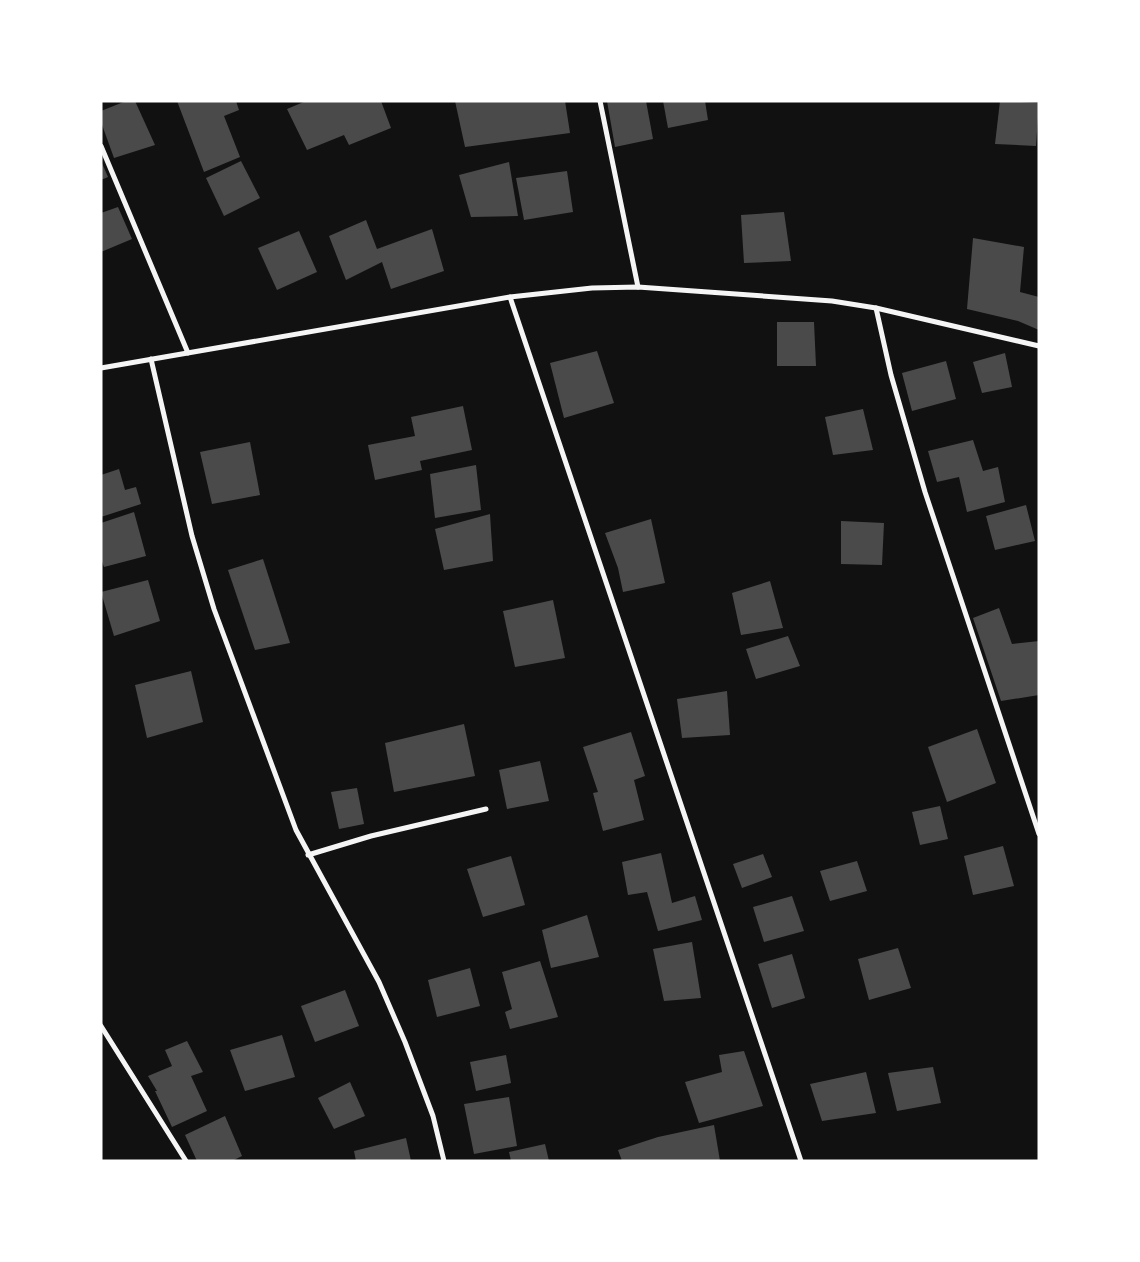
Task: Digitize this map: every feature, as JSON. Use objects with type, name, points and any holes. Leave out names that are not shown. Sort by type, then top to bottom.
[{"type":"street","points":[[600,101],[638,287]]},
{"type":"street","points":[[101,146],[188,353]]},
{"type":"street","points":[[101,368],[510,296],[583,289],[638,287],[832,301],[876,308],[1039,346]]},
{"type":"street","points":[[510,296],[801,1161]]},
{"type":"street","points":[[876,308],[890,375],[925,492],[1039,834]]},
{"type":"street","points":[[151,359],[192,536],[214,609],[296,830],[379,982],[405,1042],[432,1116],[444,1161]]},
{"type":"street","points":[[308,855],[371,836],[486,809]]},
{"type":"street","points":[[101,1026],[186,1161]]},
{"type":"building","points":[[126,101],[135,101],[155,145],[114,158],[101,122],[101,111]]},
{"type":"building","points":[[177,101],[236,101],[239,110],[224,116],[240,157],[204,172]]},
{"type":"building","points":[[306,101],[381,101],[391,128],[349,145],[344,135],[307,150],[287,109]]},
{"type":"building","points":[[455,101],[565,101],[570,133],[465,147]]},
{"type":"building","points":[[607,101],[646,101],[653,139],[615,147]]},
{"type":"building","points":[[663,101],[705,101],[708,120],[668,128]]},
{"type":"building","points":[[1000,101],[1039,103],[1036,146],[995,144]]},
{"type":"building","points":[[101,161],[108,177],[101,180]]},
{"type":"building","points":[[241,161],[260,198],[224,216],[206,178]]},
{"type":"building","points":[[509,162],[518,216],[471,217],[459,175]]},
{"type":"building","points":[[567,171],[573,212],[524,220],[516,178]]},
{"type":"building","points":[[118,207],[132,239],[101,252],[101,213]]},
{"type":"building","points":[[784,212],[791,261],[744,263],[741,215]]},
{"type":"building","points":[[366,220],[377,249],[432,229],[444,271],[391,289],[382,262],[346,280],[329,236]]},
{"type":"building","points":[[299,231],[317,272],[277,290],[258,248]]},
{"type":"building","points":[[973,238],[1024,247],[1020,292],[1039,297],[1039,330],[1018,321],[967,309]]},
{"type":"building","points":[[777,322],[814,322],[816,366],[777,366]]},
{"type":"building","points":[[597,351],[614,403],[564,418],[550,363]]},
{"type":"building","points":[[1005,353],[1012,387],[982,393],[973,362]]},
{"type":"building","points":[[946,361],[956,399],[912,411],[902,373]]},
{"type":"building","points":[[463,406],[472,450],[420,461],[422,470],[375,480],[368,445],[415,436],[411,417]]},
{"type":"building","points":[[863,409],[873,450],[833,455],[825,417]]},
{"type":"building","points":[[973,440],[983,471],[998,467],[1005,502],[967,512],[959,477],[937,482],[928,451]]},
{"type":"building","points":[[250,442],[260,495],[212,504],[200,452]]},
{"type":"building","points":[[476,465],[481,510],[435,518],[430,474]]},
{"type":"building","points":[[119,469],[125,490],[136,487],[141,504],[101,517],[101,475]]},
{"type":"building","points":[[1026,505],[1035,541],[995,550],[986,516]]},
{"type":"building","points":[[134,512],[146,556],[104,567],[101,559],[101,523]]},
{"type":"building","points":[[490,514],[493,561],[444,570],[435,529]]},
{"type":"building","points":[[651,519],[665,583],[623,592],[618,568],[605,533]]},
{"type":"building","points":[[841,521],[884,523],[882,565],[841,564]]},
{"type":"building","points":[[263,559],[290,643],[255,650],[228,570]]},
{"type":"building","points":[[148,580],[160,621],[114,636],[101,592]]},
{"type":"building","points":[[770,581],[783,628],[741,635],[732,593]]},
{"type":"building","points":[[553,600],[565,658],[515,667],[503,611]]},
{"type":"building","points":[[999,608],[1012,644],[1039,641],[1039,695],[1001,701],[973,618]]},
{"type":"building","points":[[788,636],[800,666],[756,679],[746,649]]},
{"type":"building","points":[[191,671],[203,722],[147,738],[135,685]]},
{"type":"building","points":[[727,691],[730,735],[682,738],[677,699]]},
{"type":"building","points":[[464,724],[475,776],[394,792],[385,743]]},
{"type":"building","points":[[977,729],[996,783],[947,802],[928,747]]},
{"type":"building","points":[[631,732],[645,776],[634,780],[644,820],[603,831],[593,793],[598,792],[583,747]]},
{"type":"building","points":[[540,761],[549,801],[507,809],[499,770]]},
{"type":"building","points":[[357,788],[364,824],[339,829],[331,792]]},
{"type":"building","points":[[940,806],[948,839],[920,845],[912,812]]},
{"type":"building","points":[[1003,846],[1014,886],[973,895],[964,856]]},
{"type":"building","points":[[661,853],[672,903],[695,896],[702,920],[658,931],[647,892],[628,895],[622,862]]},
{"type":"building","points":[[763,854],[772,877],[742,888],[733,864]]},
{"type":"building","points":[[511,856],[525,905],[483,917],[467,869]]},
{"type":"building","points":[[857,861],[867,891],[830,901],[820,871]]},
{"type":"building","points":[[792,896],[804,931],[764,942],[753,907]]},
{"type":"building","points":[[587,915],[599,957],[551,968],[542,930]]},
{"type":"building","points":[[692,942],[701,998],[664,1001],[653,949]]},
{"type":"building","points":[[898,948],[911,988],[869,1000],[858,959]]},
{"type":"building","points":[[792,954],[805,998],[772,1008],[758,964]]},
{"type":"building","points":[[540,961],[558,1017],[510,1029],[505,1012],[512,1009],[502,972]]},
{"type":"building","points":[[470,968],[480,1006],[437,1017],[428,980]]},
{"type":"building","points":[[345,990],[359,1026],[315,1042],[301,1006]]},
{"type":"building","points":[[282,1035],[295,1077],[245,1091],[230,1050]]},
{"type":"building","points":[[187,1041],[203,1072],[191,1076],[207,1111],[172,1127],[155,1091],[157,1091],[148,1076],[172,1066],[165,1050]]},
{"type":"building","points":[[744,1051],[763,1106],[699,1123],[685,1082],[722,1072],[719,1055]]},
{"type":"building","points":[[506,1055],[511,1083],[476,1091],[470,1062]]},
{"type":"building","points":[[933,1067],[941,1103],[897,1111],[888,1073]]},
{"type":"building","points":[[866,1072],[876,1113],[822,1121],[810,1084]]},
{"type":"building","points":[[350,1082],[365,1116],[334,1129],[318,1098]]},
{"type":"building","points":[[509,1097],[517,1146],[474,1154],[464,1104]]},
{"type":"building","points":[[225,1116],[242,1156],[232,1161],[197,1161],[185,1135]]},
{"type":"building","points":[[714,1125],[720,1161],[622,1161],[618,1150],[658,1137]]},
{"type":"building","points":[[406,1138],[411,1161],[356,1161],[354,1151]]},
{"type":"building","points":[[545,1144],[549,1161],[511,1161],[509,1152]]}]
